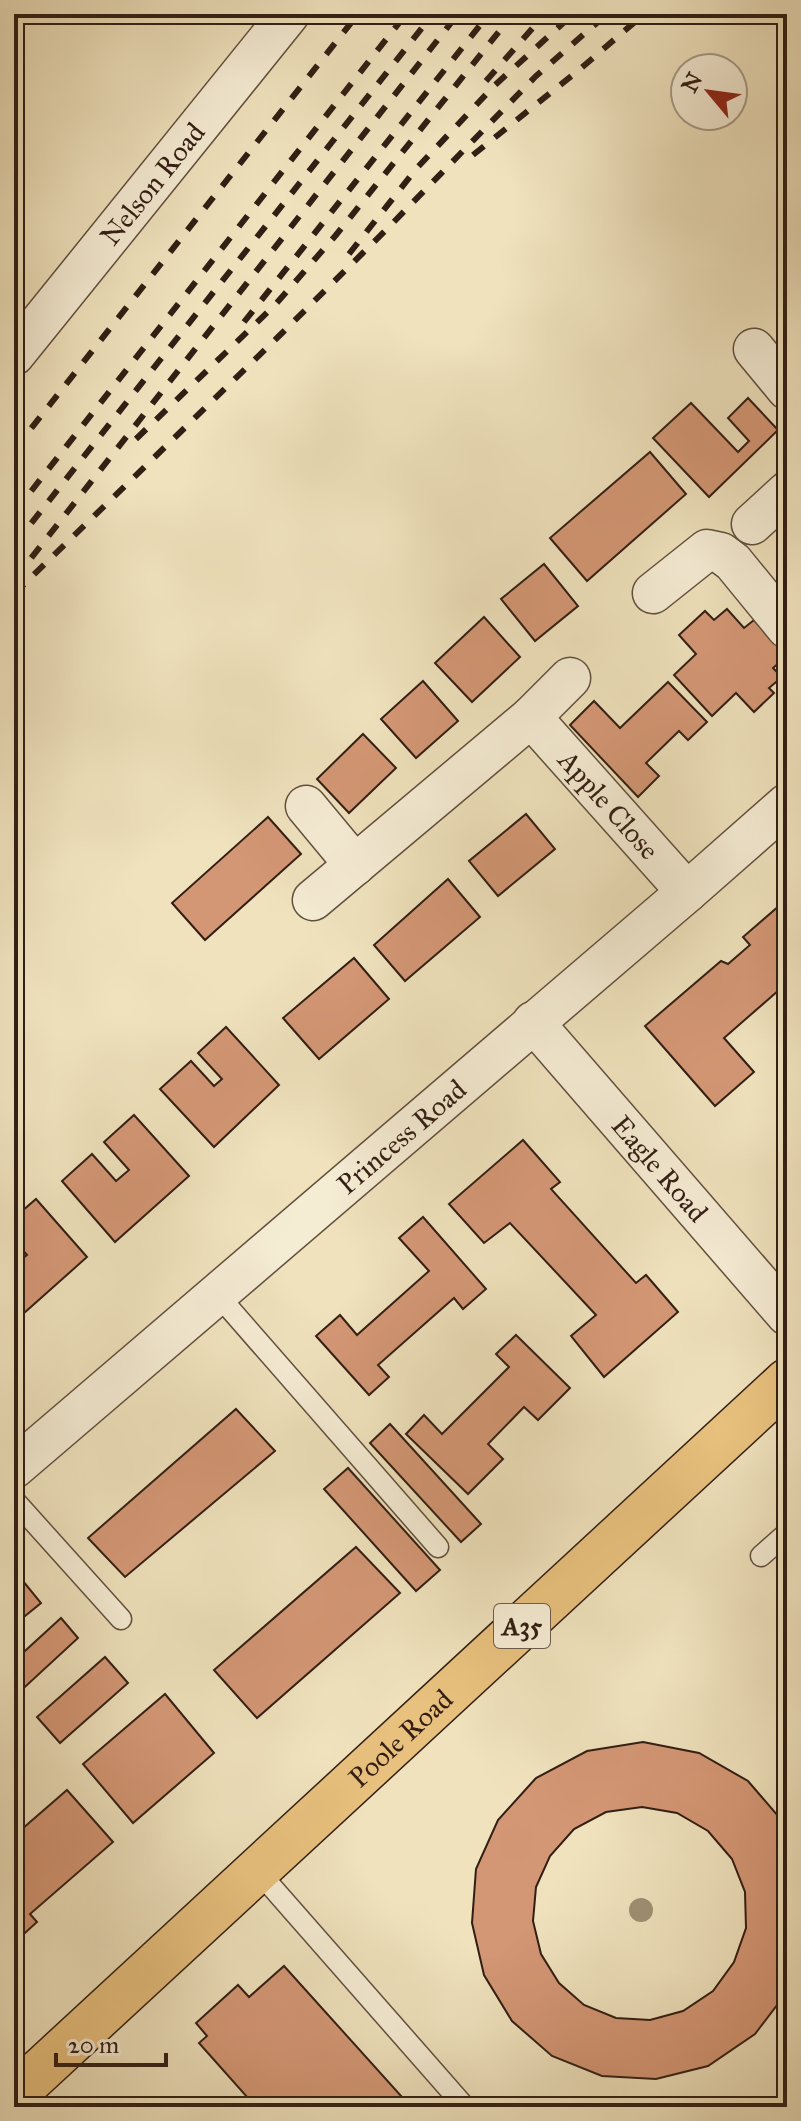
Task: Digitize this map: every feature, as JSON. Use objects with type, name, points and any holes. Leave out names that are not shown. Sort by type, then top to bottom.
[{"type":"highway","name":"Poole Road","points":[[14,2095],[787,1381]]},
{"type":"street","name":"Nelson Road","points":[[14,355],[289,14]]},
{"type":"street","points":[[754,349],[787,389]]},
{"type":"street","points":[[752,524],[787,492]]},
{"type":"street","points":[[653,593],[707,550],[721,553],[733,562],[787,628]]},
{"type":"street","points":[[313,900],[531,717],[570,678]]},
{"type":"street","name":"Apple Close","points":[[531,717],[687,892]]},
{"type":"street","name":"Princess Road","points":[[14,1468],[787,804]]},
{"type":"street","points":[[306,806],[355,865]]},
{"type":"street","name":"Eagle Road","points":[[533,1022],[787,1315]]},
{"type":"lane","points":[[217,1294],[438,1547]]},
{"type":"lane","points":[[14,1500],[121,1619]]},
{"type":"lane","points":[[761,1556],[787,1533]]},
{"type":"lane","points":[[257,1870],[465,2107]]},
{"type":"building","points":[[748,398],[778,430],[709,497],[653,438],[691,403],[738,452],[749,441],[728,418]]},
{"type":"building","points":[[650,452],[686,494],[587,581],[550,538]]},
{"type":"building","points":[[544,564],[578,606],[535,641],[501,599]]},
{"type":"building","points":[[727,609],[744,628],[754,620],[787,656],[773,668],[782,677],[769,688],[774,693],[754,712],[736,693],[712,716],[674,675],[696,654],[679,635],[705,611],[714,620]]},
{"type":"building","points":[[484,617],[520,657],[472,702],[435,663]]},
{"type":"building","points":[[423,681],[458,721],[416,758],[381,719]]},
{"type":"building","points":[[668,682],[707,722],[688,740],[679,731],[646,763],[659,776],[638,797],[570,725],[594,701],[620,728]]},
{"type":"building","points":[[363,734],[396,768],[349,813],[317,779]]},
{"type":"building","points":[[526,814],[555,849],[498,896],[469,861]]},
{"type":"building","points":[[268,817],[301,854],[205,940],[172,903]]},
{"type":"building","points":[[448,879],[480,917],[405,981],[374,945]]},
{"type":"building","points":[[787,899],[787,983],[724,1038],[754,1072],[715,1106],[645,1026],[721,961],[728,964],[750,945],[743,937]]},
{"type":"building","points":[[354,958],[389,999],[319,1059],[283,1018]]},
{"type":"building","points":[[226,1027],[279,1085],[214,1147],[160,1089],[191,1061],[214,1086],[222,1079],[198,1053]]},
{"type":"building","points":[[134,1115],[189,1176],[115,1242],[62,1181],[92,1154],[116,1181],[129,1170],[104,1142]]},
{"type":"building","points":[[523,1140],[560,1182],[551,1189],[636,1283],[646,1275],[678,1312],[604,1377],[571,1336],[596,1315],[510,1223],[484,1243],[449,1204]]},
{"type":"building","points":[[36,1199],[87,1257],[14,1322],[14,1266],[27,1255],[14,1240],[14,1218]]},
{"type":"building","points":[[423,1217],[486,1289],[463,1309],[454,1298],[378,1365],[389,1377],[369,1395],[316,1336],[340,1315],[357,1335],[429,1271],[399,1238]]},
{"type":"building","points":[[516,1335],[570,1388],[538,1420],[524,1407],[488,1444],[503,1459],[468,1494],[406,1434],[424,1415],[442,1434],[509,1367],[496,1354]]},
{"type":"building","points":[[236,1409],[275,1451],[125,1577],[88,1538]]},
{"type":"building","points":[[390,1424],[481,1524],[461,1542],[370,1443]]},
{"type":"building","points":[[348,1468],[440,1570],[416,1591],[324,1489]]},
{"type":"building","points":[[356,1547],[400,1593],[257,1718],[214,1670]]},
{"type":"building","points":[[14,1570],[41,1603],[14,1625]]},
{"type":"building","points":[[61,1618],[78,1638],[14,1697],[14,1661]]},
{"type":"building","points":[[105,1657],[128,1683],[60,1743],[37,1717]]},
{"type":"building","points":[[165,1694],[214,1753],[133,1823],[83,1764]]},
{"type":"building","points":[[643,1742],[699,1753],[748,1781],[787,1829],[787,1992],[755,2034],[708,2066],[656,2079],[602,2076],[552,2056],[512,2021],[484,1975],[472,1923],[476,1869],[498,1820],[536,1778],[587,1751]],"holes":[[[642,1807],[677,1813],[708,1831],[732,1859],[745,1892],[746,1928],[734,1962],[713,1991],[683,2011],[650,2020],[616,2018],[584,2005],[559,1983],[541,1954],[533,1921],[536,1887],[550,1856],[574,1829],[606,1812]]]},
{"type":"building","points":[[67,1790],[113,1842],[30,1914],[37,1922],[14,1943],[14,1836]]},
{"type":"building","points":[[284,1966],[411,2107],[256,2107],[199,2043],[207,2036],[196,2023],[238,1985],[249,1997]]},
{"type":"railway","points":[[14,450],[358,14]]},
{"type":"railway","points":[[14,513],[406,14]]},
{"type":"railway","points":[[14,545],[433,14]]},
{"type":"railway","points":[[14,580],[458,14]]},
{"type":"railway","points":[[244,322],[489,14]]},
{"type":"railway","points":[[136,439],[275,305],[336,235],[513,14]]},
{"type":"railway","points":[[486,81],[545,14]]},
{"type":"railway","points":[[349,254],[416,169],[494,86],[573,14]]},
{"type":"railway","points":[[14,594],[385,231],[536,76],[607,14]]},
{"type":"railway","points":[[473,155],[644,14]]}]
